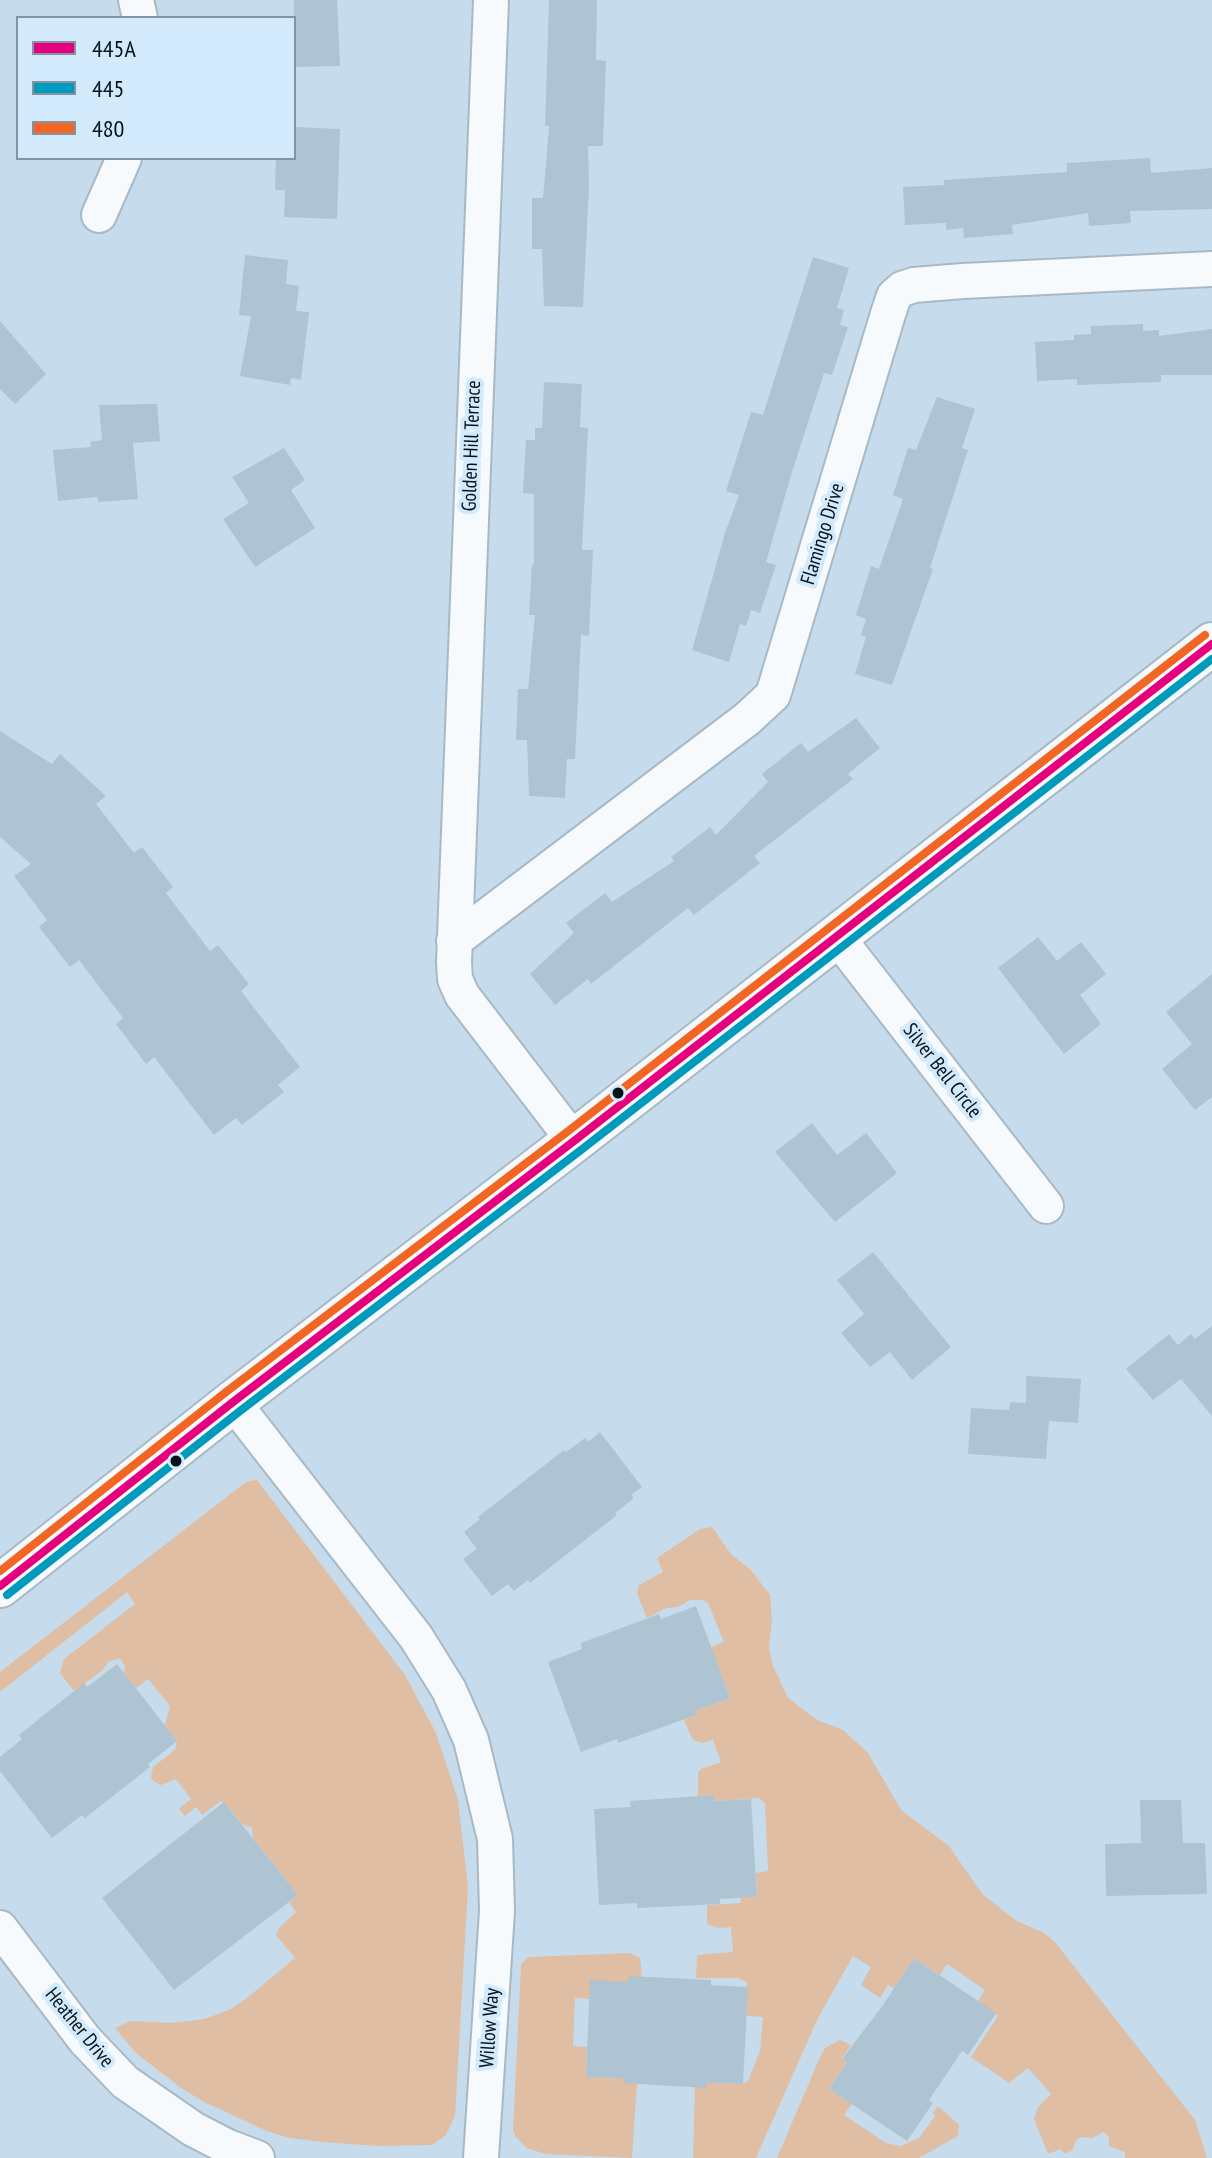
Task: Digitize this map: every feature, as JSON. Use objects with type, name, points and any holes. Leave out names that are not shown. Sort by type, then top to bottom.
[{"type":"street","name":"Golden Hill Terrace","points":[[491,0],[455,979],[462,995],[574,1141]]},
{"type":"street","points":[[99,215],[123,160]]},
{"type":"street","name":"Flamingo Drive","points":[[454,941],[747,719],[773,695],[894,296],[914,285],[1212,269]]},
{"type":"street","points":[[0,1586],[1212,644]]},
{"type":"street","name":"Silver Bell Circle","points":[[837,937],[1046,1206]]},
{"type":"street","name":"Willow Way","points":[[233,1402],[416,1637],[449,1690],[471,1740],[495,1839],[497,1884],[496,1945],[481,2158]]},
{"type":"street","name":"Heather Drive","points":[[0,1928],[85,2040],[125,2082],[193,2129],[257,2158]]},
{"type":"shaded area","points":[[257,1480],[405,1675],[436,1733],[458,1800],[468,1887],[455,2116],[446,2135],[432,2145],[378,2146],[323,2142],[289,2138],[267,2131],[181,2088],[136,2053],[115,2028],[131,2021],[170,2023],[205,2019],[231,2009],[247,1998],[295,1958],[276,1935],[296,1912],[289,1903],[298,1895],[253,1838],[252,1828],[242,1824],[224,1802],[202,1815],[196,1807],[185,1816],[179,1809],[191,1799],[176,1779],[161,1785],[153,1781],[153,1767],[175,1750],[177,1741],[165,1725],[170,1706],[148,1679],[136,1688],[124,1673],[125,1667],[120,1658],[108,1662],[103,1670],[74,1691],[60,1673],[64,1659],[135,1604],[127,1592],[0,1692],[0,1672],[246,1482]]},
{"type":"shaded area","points":[[712,1527],[731,1554],[751,1570],[770,1595],[772,1620],[769,1648],[773,1666],[788,1698],[817,1720],[843,1730],[868,1753],[901,1810],[949,1846],[983,1895],[1017,1921],[1054,1941],[1195,2120],[1207,2158],[1125,2158],[1125,2152],[1109,2146],[1109,2137],[1103,2132],[1093,2138],[1076,2140],[1073,2150],[1064,2154],[1061,2149],[1048,2154],[1034,2119],[1038,2107],[1051,2094],[1028,2068],[1009,2083],[971,2057],[998,2016],[978,2001],[985,1990],[947,1964],[940,1975],[914,1958],[894,1988],[888,1985],[880,1998],[861,1985],[871,1967],[853,1956],[818,2018],[756,2158],[693,2158],[695,2087],[705,2087],[706,2083],[743,2084],[748,2081],[760,2051],[763,2017],[747,2016],[747,1982],[737,1978],[696,1978],[697,1955],[733,1952],[731,1927],[718,1928],[707,1924],[707,1905],[740,1903],[741,1898],[757,1897],[756,1873],[768,1871],[765,1803],[759,1798],[714,1801],[713,1795],[698,1796],[698,1773],[721,1762],[713,1740],[702,1743],[693,1740],[684,1720],[695,1715],[694,1711],[730,1698],[711,1647],[724,1642],[708,1603],[690,1600],[647,1618],[637,1593],[639,1585],[663,1572],[657,1558],[700,1529]]},
{"type":"shaded area","points":[[629,1953],[640,1958],[642,1977],[628,1977],[628,1982],[589,1999],[575,1998],[573,2046],[587,2047],[586,2077],[623,2078],[637,2084],[632,2158],[545,2154],[527,2148],[513,2131],[521,1964],[529,1957]]},
{"type":"shaded area","points":[[840,2040],[851,2045],[842,2058],[847,2062],[829,2089],[852,2104],[844,2115],[886,2143],[901,2146],[919,2138],[935,2116],[933,2113],[938,2106],[959,2125],[958,2136],[919,2158],[777,2158],[820,2057],[825,2048]]},
{"type":"building","points":[[294,0],[337,0],[340,66],[296,67]]},
{"type":"building","points":[[549,0],[597,0],[596,60],[606,61],[603,146],[588,146],[583,307],[544,306],[542,249],[532,249],[532,198],[543,198],[549,126],[545,126]]},
{"type":"building","points":[[296,127],[340,129],[337,219],[284,217],[285,190],[275,190],[276,160],[296,160]]},
{"type":"building","points":[[1150,158],[1151,173],[1212,168],[1212,209],[1130,211],[1131,223],[1089,226],[1088,213],[1012,225],[1013,234],[964,238],[963,228],[946,230],[946,223],[905,225],[903,187],[944,185],[944,180],[1067,172],[1067,163]]},
{"type":"building","points":[[245,255],[288,260],[286,284],[299,286],[296,311],[309,312],[301,380],[291,378],[290,385],[240,376],[251,316],[239,315]]},
{"type":"building","points":[[813,257],[849,268],[837,308],[844,310],[840,325],[848,327],[832,375],[824,373],[792,472],[766,562],[776,565],[760,613],[751,610],[746,626],[740,624],[729,662],[692,650],[739,495],[726,491],[751,412],[763,415]]},
{"type":"building","points":[[0,321],[46,374],[15,404],[0,389]]},
{"type":"building","points":[[1143,324],[1143,331],[1159,330],[1159,336],[1212,329],[1212,375],[1161,375],[1161,382],[1077,385],[1077,379],[1037,381],[1035,342],[1074,340],[1074,335],[1091,334],[1091,326]]},
{"type":"building","points":[[544,382],[582,384],[580,427],[588,428],[582,550],[593,550],[589,636],[581,635],[575,759],[567,759],[565,798],[529,796],[527,740],[516,740],[518,689],[528,689],[535,615],[529,615],[534,565],[534,494],[523,493],[526,440],[535,440],[535,428],[542,428]]},
{"type":"building","points":[[937,397],[975,409],[962,448],[968,450],[930,568],[933,569],[892,685],[855,674],[866,637],[861,635],[866,619],[856,615],[871,566],[879,569],[903,499],[893,495],[908,448],[916,450]]},
{"type":"building","points":[[157,404],[160,441],[133,443],[138,499],[98,502],[97,497],[58,501],[53,450],[91,447],[90,442],[102,440],[99,405]]},
{"type":"building","points":[[284,448],[305,480],[291,490],[315,528],[255,567],[223,519],[249,503],[232,477]]},
{"type":"building","points":[[856,718],[880,748],[848,774],[853,779],[754,856],[760,863],[694,915],[688,908],[591,984],[588,979],[555,1005],[530,974],[574,933],[566,923],[605,893],[612,902],[674,861],[671,857],[710,827],[716,835],[768,782],[762,774],[801,743],[808,752]]},
{"type":"building","points":[[0,731],[52,764],[60,754],[106,796],[96,804],[134,853],[142,847],[173,887],[166,893],[210,951],[218,945],[249,984],[241,991],[300,1067],[278,1085],[284,1092],[242,1125],[236,1118],[214,1135],[154,1057],[146,1064],[116,1024],[123,1018],[79,960],[70,967],[39,927],[47,920],[14,876],[31,864],[0,837]]},
{"type":"building","points":[[1038,937],[1057,961],[1081,942],[1106,974],[1080,995],[1101,1024],[1064,1054],[998,968]]},
{"type":"building","points":[[1212,974],[1212,1097],[1195,1110],[1162,1069],[1192,1044],[1166,1012]]},
{"type":"building","points":[[812,1123],[837,1155],[866,1133],[897,1173],[835,1222],[775,1152]]},
{"type":"building","points":[[873,1252],[951,1347],[912,1380],[890,1352],[870,1367],[841,1333],[864,1314],[837,1280]]},
{"type":"building","points":[[1212,1326],[1212,1416],[1181,1379],[1153,1400],[1126,1369],[1169,1334],[1178,1345],[1191,1334],[1195,1339]]},
{"type":"building","points":[[1026,1376],[1081,1379],[1078,1423],[1049,1421],[1046,1459],[968,1454],[971,1408],[1009,1410],[1010,1402],[1026,1403]]},
{"type":"building","points":[[600,1432],[642,1487],[631,1495],[634,1498],[615,1513],[617,1515],[530,1583],[528,1580],[514,1591],[508,1584],[492,1596],[463,1559],[477,1549],[464,1532],[480,1519],[478,1517],[564,1450],[566,1452],[585,1438],[588,1442]]},
{"type":"building","points":[[696,1606],[730,1698],[694,1711],[696,1715],[618,1743],[617,1739],[581,1752],[548,1662],[582,1649],[581,1643],[659,1614],[661,1619]]},
{"type":"building","points":[[117,1664],[177,1741],[148,1764],[150,1767],[85,1818],[82,1815],[52,1838],[0,1771],[0,1757],[22,1739],[19,1735],[84,1683],[87,1687]]},
{"type":"building","points":[[714,1795],[714,1801],[751,1799],[757,1897],[720,1899],[720,1904],[637,1908],[637,1903],[599,1905],[594,1809],[631,1807],[630,1801]]},
{"type":"building","points":[[1140,1800],[1181,1800],[1183,1843],[1205,1843],[1207,1894],[1106,1896],[1105,1844],[1141,1843]]},
{"type":"building","points":[[224,1802],[298,1895],[174,1990],[102,1898]]},
{"type":"building","points":[[914,1958],[996,2013],[968,2055],[962,2051],[929,2100],[933,2103],[907,2141],[829,2089],[847,2062],[842,2059]]},
{"type":"building","points":[[628,1976],[711,1980],[711,1985],[748,1987],[743,2084],[706,2083],[706,2088],[623,2083],[623,2078],[586,2077],[590,1980],[628,1982]]},
{"type":"transit line","name":"480","points":[[0,1571],[226,1392],[567,1132],[1205,635]]},
{"type":"transit line","name":"445A","points":[[0,1586],[1212,644]]},
{"type":"transit line","name":"445","points":[[7,1595],[1212,659]]}]
